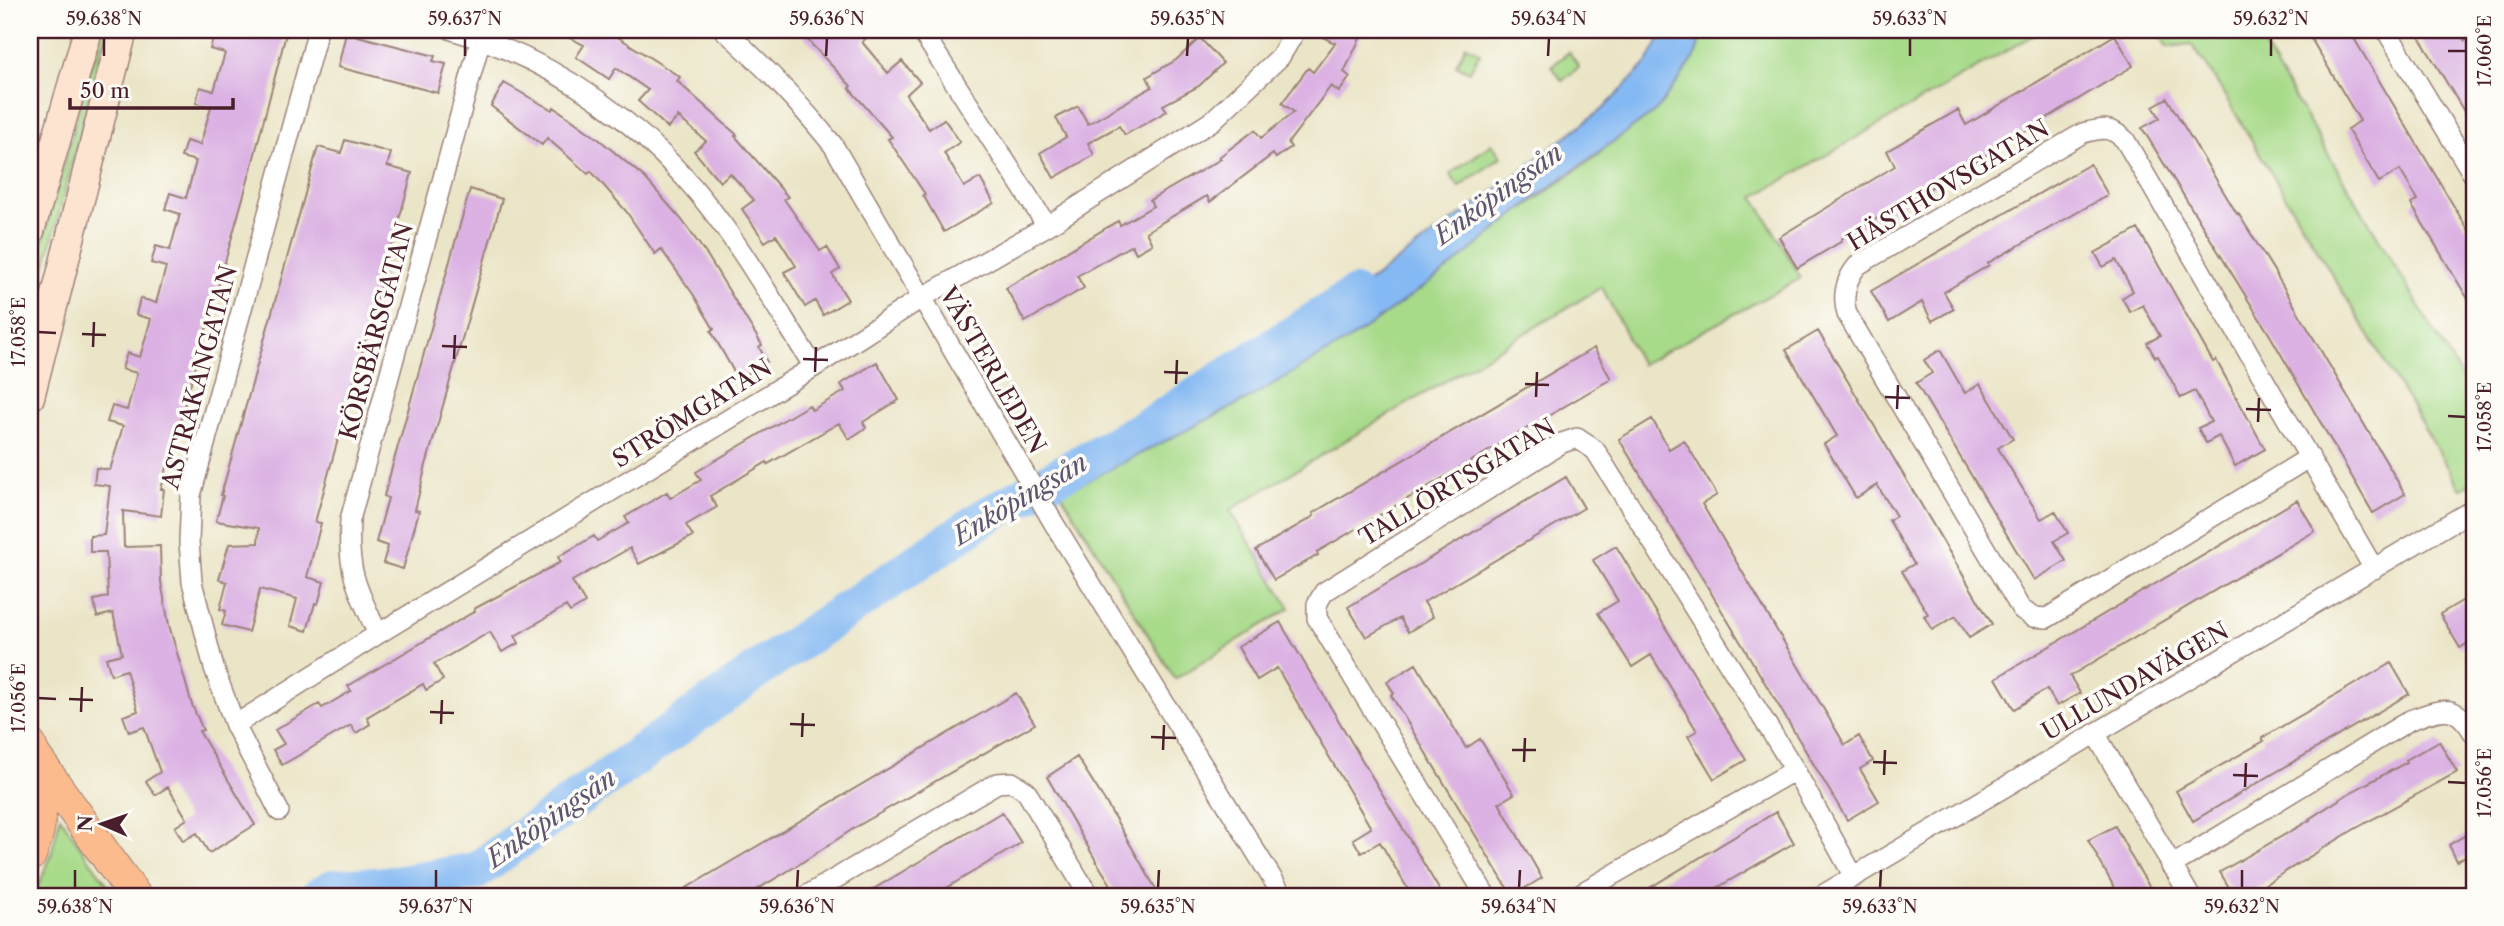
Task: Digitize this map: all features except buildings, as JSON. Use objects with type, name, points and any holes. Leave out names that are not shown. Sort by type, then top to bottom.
[{"type":"main road","points":[[30,230],[88,30]]},
{"type":"main road","points":[[30,397],[123,30]]},
{"type":"main road","points":[[30,855],[38,834],[42,799],[31,747]]},
{"type":"main road","points":[[31,747],[135,896]]},
{"type":"street","name":"ASTRAKANGATAN","points":[[279,811],[235,725],[214,668],[192,582],[189,541],[191,495],[318,30]]},
{"type":"street","points":[[452,30],[516,51],[556,72],[598,99],[649,142],[685,177],[729,236],[814,367]]},
{"type":"street","name":"VÄSTERLEDEN","points":[[724,30],[786,89],[833,145],[1054,522],[1283,896]]},
{"type":"street","points":[[921,30],[1047,226]]},
{"type":"street","name":"STRÖMGATAN","points":[[235,725],[923,297],[1047,226],[1212,121],[1280,57],[1296,30]]},
{"type":"street","points":[[2386,30],[2474,176]]},
{"type":"street","name":"KÖRSBÄRSGATAN","points":[[378,634],[353,580],[348,548],[350,520],[481,38]]},
{"type":"street","name":"HÄSTHOVSGATAN","points":[[2310,457],[2047,618],[2033,617],[2021,609],[1847,314],[1843,301],[1850,275],[1858,265],[2083,133],[2100,129],[2114,130],[2125,140],[2310,457],[2374,569]]},
{"type":"street","name":"TALLÖRTSGATAN","points":[[1486,896],[1317,618],[1317,604],[1324,592],[1562,443],[1577,438],[1595,450],[1795,769],[1854,877]]},
{"type":"street","name":"ULLUNDAVÄGEN","points":[[1821,896],[2474,509]]},
{"type":"street","points":[[2171,866],[2410,720],[2437,710],[2451,711],[2465,719],[2474,734]]},
{"type":"street","points":[[2095,733],[2190,896]]},
{"type":"street","points":[[1576,896],[1795,769]]},
{"type":"street","points":[[806,896],[997,783],[1012,782],[1026,791],[1089,896]]},
{"type":"green space","points":[[101,30],[106,30],[30,326],[30,288]]},
{"type":"green space","points":[[1696,30],[2042,30],[1754,197],[1801,278],[1641,365],[1602,287],[1230,510],[1290,608],[1175,679],[1061,493],[1282,369],[1420,283],[1599,154],[1666,84]]},
{"type":"green space","points":[[2157,30],[2254,30],[2474,398],[2474,481],[2461,489],[2207,66],[2191,44],[2167,47]]},
{"type":"green space","points":[[1466,45],[1480,53],[1469,72],[1456,65]]},
{"type":"green space","points":[[1569,52],[1579,67],[1562,81],[1552,66]]},
{"type":"green space","points":[[1492,144],[1501,157],[1459,187],[1450,174]]},
{"type":"green space","points":[[60,816],[116,896],[34,896],[51,856]]},
{"type":"water","points":[[1664,30],[1703,30],[1695,57],[1657,110],[1535,198],[1451,267],[1355,336],[1246,400],[1071,489],[1059,470],[1228,383],[1509,180],[1605,107],[1647,63]]},
{"type":"waterway","name":"Enköpingsån","points":[[319,896],[333,888],[396,885],[476,871],[765,665],[986,516],[1159,420],[1355,295]]}]
